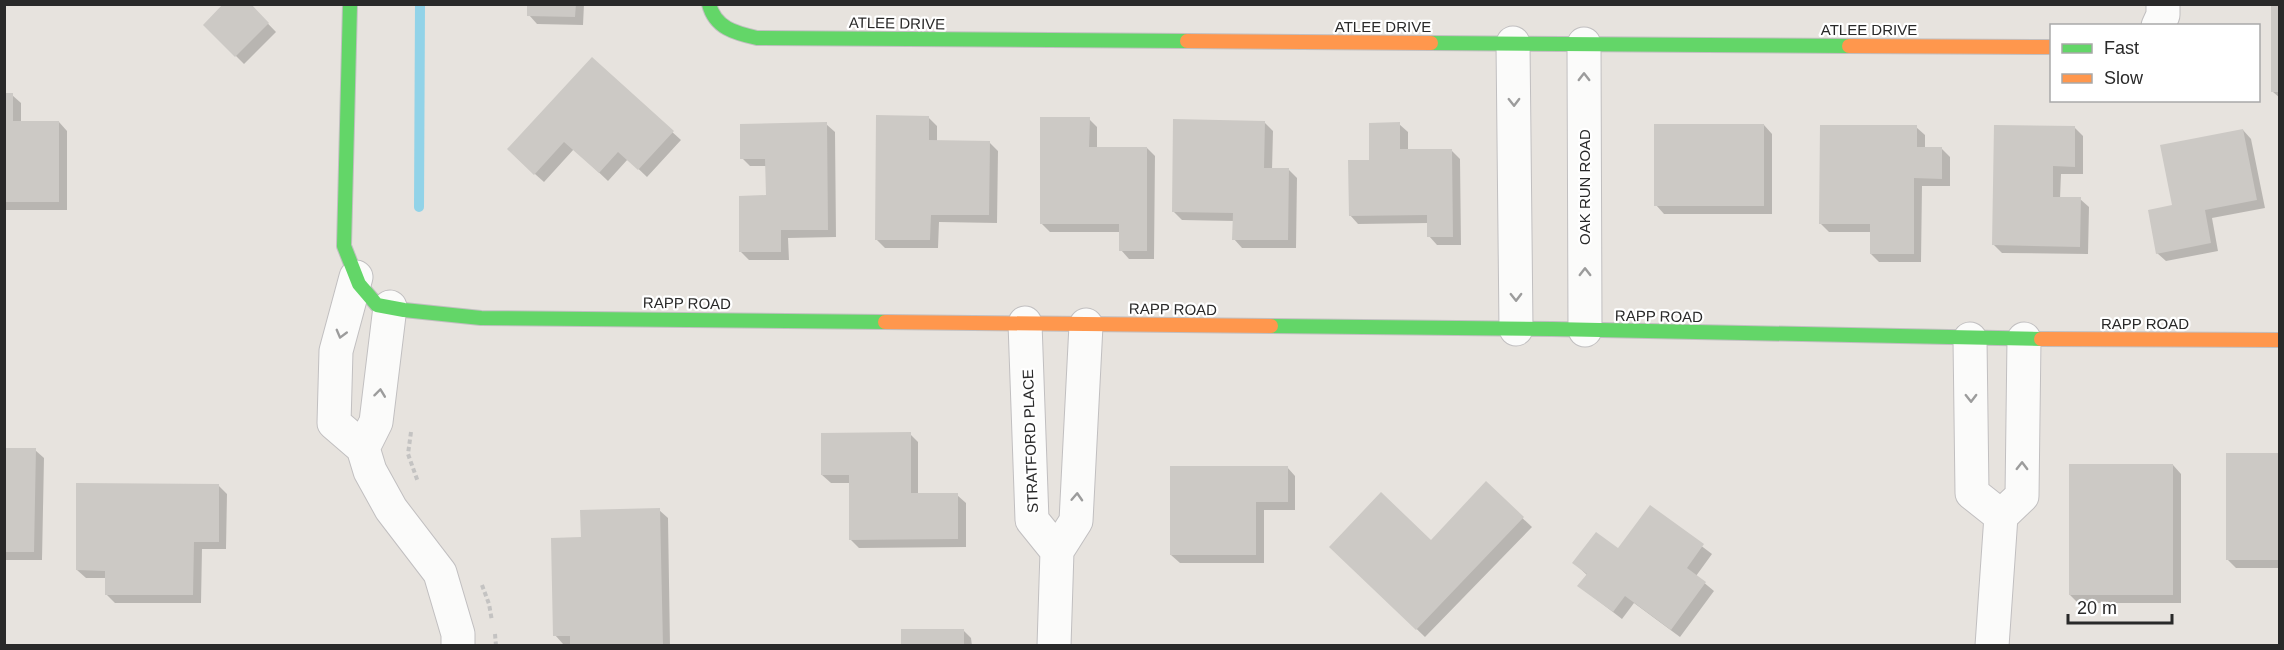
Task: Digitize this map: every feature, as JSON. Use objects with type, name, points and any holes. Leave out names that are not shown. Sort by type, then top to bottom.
[{"type":"street","name":"RAPP ROAD","points":[[350,4],[344,246],[359,285],[377,305],[481,318],[1516,329],[1970,339],[2280,340]]},
{"type":"street","name":"ATLEE DRIVE","points":[[709,4],[710,12],[717,23],[731,32],[758,38],[2050,47]]},
{"type":"street","points":[[2159,24],[2163,15],[2163,4]]},
{"type":"street","points":[[1513,44],[1516,329]]},
{"type":"street","name":"OAK RUN ROAD","points":[[1584,44],[1585,330]]},
{"type":"street","points":[[356,277],[336,351],[334,423],[363,448],[370,471],[392,509],[440,573],[458,634],[458,645]]},
{"type":"street","points":[[363,448],[376,422],[390,307]]},
{"type":"street","name":"STRATFORD PLACE","points":[[1026,323],[1032,520],[1057,551]]},
{"type":"street","points":[[1054,645],[1057,551],[1076,521],[1086,325]]},
{"type":"street","points":[[1970,339],[1972,494],[2001,516]]},
{"type":"street","points":[[1992,645],[2001,516],[2022,496],[2024,339]]},
{"type":"path","points":[[412,423],[408,454],[420,488]]},
{"type":"path","points":[[481,582],[489,604],[496,645]]},
{"type":"building","points":[[223,4],[251,4],[269,23],[235,57],[203,25]]},
{"type":"building","points":[[527,4],[576,4],[575,17],[527,16]]},
{"type":"building","points":[[2271,4],[2280,4],[2280,92],[2271,92]]},
{"type":"building","points":[[592,57],[674,131],[638,170],[618,152],[599,173],[564,142],[534,175],[507,149]]},
{"type":"building","points":[[4,93],[13,93],[13,121],[59,121],[59,202],[4,202]]},
{"type":"building","points":[[876,115],[929,116],[929,140],[990,141],[989,215],[931,215],[930,240],[875,240]]},
{"type":"building","points":[[1040,117],[1090,117],[1089,147],[1147,147],[1147,251],[1119,251],[1119,224],[1040,224]]},
{"type":"building","points":[[1173,119],[1265,121],[1264,168],[1289,168],[1288,240],[1232,240],[1233,213],[1172,212]]},
{"type":"building","points":[[827,122],[828,230],[781,230],[781,252],[739,252],[739,196],[766,195],[765,159],[740,159],[740,124]]},
{"type":"building","points":[[1400,122],[1400,149],[1452,149],[1453,237],[1427,237],[1427,215],[1349,216],[1348,160],[1369,160],[1369,123]]},
{"type":"building","points":[[1654,124],[1764,124],[1764,206],[1654,206]]},
{"type":"building","points":[[1820,125],[1917,125],[1917,147],[1942,147],[1942,179],[1914,178],[1914,254],[1870,254],[1870,224],[1819,224]]},
{"type":"building","points":[[1994,125],[2075,126],[2075,167],[2053,166],[2053,197],[2081,197],[2080,247],[1992,245]]},
{"type":"building","points":[[2243,129],[2257,200],[2205,210],[2211,243],[2156,254],[2148,210],[2172,205],[2160,145]]},
{"type":"building","points":[[911,432],[911,493],[958,493],[958,539],[849,540],[849,475],[821,475],[821,433]]},
{"type":"building","points":[[4,448],[36,448],[34,552],[4,552]]},
{"type":"building","points":[[2226,453],[2280,453],[2280,560],[2226,560]]},
{"type":"building","points":[[2069,464],[2173,464],[2173,595],[2069,595]]},
{"type":"building","points":[[1170,466],[1288,466],[1288,502],[1256,502],[1256,555],[1170,555]]},
{"type":"building","points":[[1486,481],[1524,517],[1416,630],[1329,547],[1381,492],[1431,540]]},
{"type":"building","points":[[76,483],[219,484],[219,542],[194,542],[193,595],[105,595],[105,571],[76,570]]},
{"type":"building","points":[[1650,505],[1704,544],[1687,568],[1706,582],[1671,630],[1625,596],[1613,612],[1577,586],[1587,574],[1572,563],[1596,532],[1618,548]]},
{"type":"building","points":[[660,508],[663,646],[570,646],[570,636],[553,636],[551,538],[581,537],[580,510]]},
{"type":"building","points":[[901,629],[964,629],[964,646],[901,646]]},
{"type":"waterway","points":[[419,207],[420,4]]},
{"type":"traffic: fast","points":[[350,4],[344,246],[359,284],[377,305],[481,318],[885,322]]},
{"type":"traffic: fast","points":[[709,4],[721,24],[741,34],[757,38],[1187,41]]},
{"type":"traffic: fast","points":[[1431,43],[1849,46]]},
{"type":"traffic: fast","points":[[1271,326],[2041,339]]},
{"type":"traffic: slow","points":[[1187,41],[1431,43]]},
{"type":"traffic: slow","points":[[1849,46],[2050,47]]},
{"type":"traffic: slow","points":[[885,322],[1271,326]]},
{"type":"traffic: slow","points":[[2041,339],[2280,340]]}]
